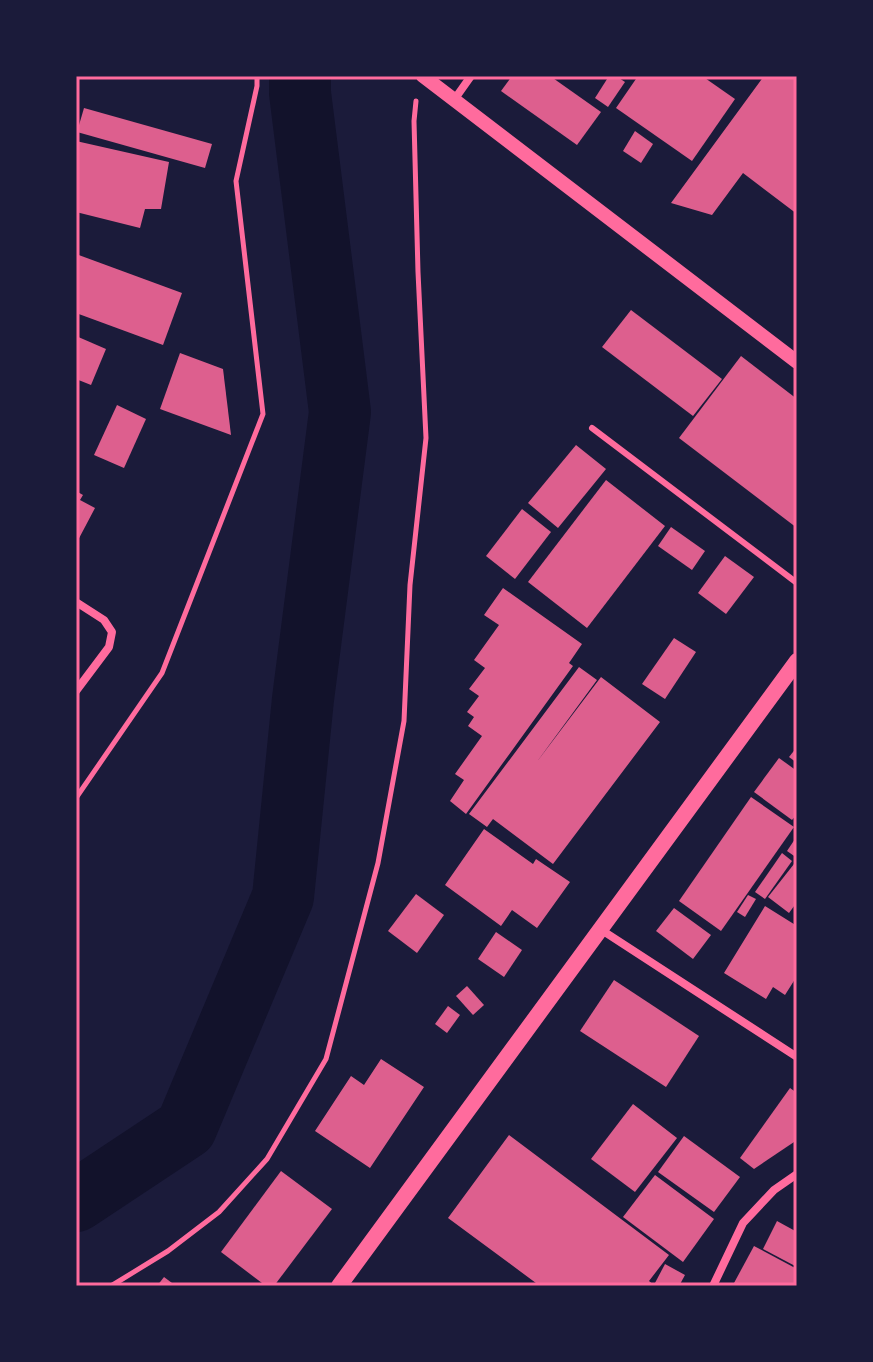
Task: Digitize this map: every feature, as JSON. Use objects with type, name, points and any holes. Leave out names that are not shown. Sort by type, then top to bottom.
[{"type":"main road","points":[[339,1286],[797,661]]},
{"type":"street","points":[[423,76],[797,362]]},
{"type":"street","points":[[454,100],[471,76]]},
{"type":"street","points":[[76,602],[104,620],[112,632],[109,647],[76,691]]},
{"type":"street","points":[[600,929],[797,1057]]},
{"type":"street","points":[[713,1286],[743,1223],[774,1190],[797,1174]]},
{"type":"lane","points":[[592,428],[797,583]]},
{"type":"path","points":[[76,798],[162,673],[263,414],[236,181],[257,76]]},
{"type":"path","points":[[111,1286],[168,1251],[219,1212],[267,1159],[326,1059],[378,863],[404,721],[410,585],[426,438],[414,121],[417,91]]},
{"type":"building","points":[[512,76],[550,76],[601,112],[577,145],[501,91]]},
{"type":"building","points":[[609,76],[616,76],[625,82],[608,107],[595,98]]},
{"type":"building","points":[[638,76],[702,76],[735,99],[692,161],[616,108]]},
{"type":"building","points":[[764,76],[797,76],[797,214],[743,173],[712,215],[671,203]]},
{"type":"building","points":[[84,108],[212,144],[205,168],[77,132]]},
{"type":"building","points":[[635,131],[653,144],[641,163],[623,151]]},
{"type":"building","points":[[76,141],[169,162],[161,209],[145,209],[140,228],[76,212]]},
{"type":"building","points":[[76,254],[182,293],[163,345],[76,313]]},
{"type":"building","points":[[631,310],[722,379],[693,416],[602,347]]},
{"type":"building","points":[[76,336],[106,349],[91,385],[76,379]]},
{"type":"building","points":[[180,353],[223,369],[231,435],[160,409]]},
{"type":"building","points":[[741,356],[797,399],[797,528],[679,438]]},
{"type":"building","points":[[117,405],[146,419],[124,468],[94,455]]},
{"type":"building","points":[[576,445],[606,469],[558,528],[528,503]]},
{"type":"building","points":[[606,480],[665,526],[587,628],[528,582]]},
{"type":"building","points":[[76,491],[83,495],[80,500],[95,508],[76,544]]},
{"type":"building","points":[[522,509],[551,532],[515,579],[486,556]]},
{"type":"building","points":[[671,527],[705,551],[692,570],[658,546]]},
{"type":"building","points":[[725,556],[754,577],[726,614],[698,593]]},
{"type":"building","points":[[503,588],[582,644],[569,663],[573,666],[466,814],[450,801],[464,780],[455,774],[482,736],[468,726],[474,717],[467,712],[479,696],[469,689],[485,668],[474,660],[499,625],[484,615]]},
{"type":"building","points":[[674,638],[696,652],[665,699],[642,684]]},
{"type":"building","points":[[579,667],[597,680],[536,763],[601,677],[660,722],[553,864],[493,819],[487,827],[469,814]]},
{"type":"building","points":[[797,747],[797,763],[789,757]]},
{"type":"building","points":[[779,758],[797,771],[797,814],[792,820],[754,792]]},
{"type":"building","points":[[751,797],[794,827],[721,931],[679,901]]},
{"type":"building","points":[[484,829],[533,864],[536,859],[570,882],[537,928],[512,910],[501,926],[445,885]]},
{"type":"building","points":[[797,836],[797,858],[787,851]]},
{"type":"building","points":[[782,853],[792,861],[765,899],[755,892]]},
{"type":"building","points":[[794,864],[797,866],[797,902],[789,913],[768,897]]},
{"type":"building","points":[[416,894],[444,915],[417,953],[388,931]]},
{"type":"building","points":[[748,895],[756,899],[745,917],[737,912]]},
{"type":"building","points":[[765,906],[797,926],[794,955],[797,957],[797,976],[785,995],[773,987],[766,999],[724,973]]},
{"type":"building","points":[[674,908],[711,935],[693,959],[656,931]]},
{"type":"building","points":[[496,932],[522,950],[504,977],[478,959]]},
{"type":"building","points":[[614,980],[699,1036],[666,1087],[580,1031]]},
{"type":"building","points":[[467,986],[484,1005],[473,1015],[456,996]]},
{"type":"building","points":[[448,1006],[460,1015],[447,1033],[435,1024]]},
{"type":"building","points":[[381,1059],[424,1087],[370,1168],[315,1131],[351,1076],[364,1085]]},
{"type":"building","points":[[790,1088],[797,1093],[797,1140],[754,1169],[740,1158]]},
{"type":"building","points":[[633,1104],[677,1138],[635,1192],[591,1159]]},
{"type":"building","points":[[509,1135],[669,1255],[649,1281],[655,1286],[540,1286],[448,1218]]},
{"type":"building","points":[[684,1136],[740,1177],[714,1212],[658,1172]]},
{"type":"building","points":[[281,1171],[332,1209],[274,1286],[266,1286],[221,1252]]},
{"type":"building","points":[[655,1175],[714,1219],[683,1262],[623,1217]]},
{"type":"building","points":[[777,1221],[797,1232],[797,1267],[763,1249]]},
{"type":"building","points":[[754,1246],[797,1269],[797,1286],[740,1286],[734,1283]]},
{"type":"building","points":[[665,1264],[685,1275],[679,1286],[655,1283]]},
{"type":"building","points":[[164,1277],[176,1286],[157,1286]]},
{"type":"waterway","points":[[76,1201],[186,1128],[283,897],[303,699],[340,412],[300,76]]}]
